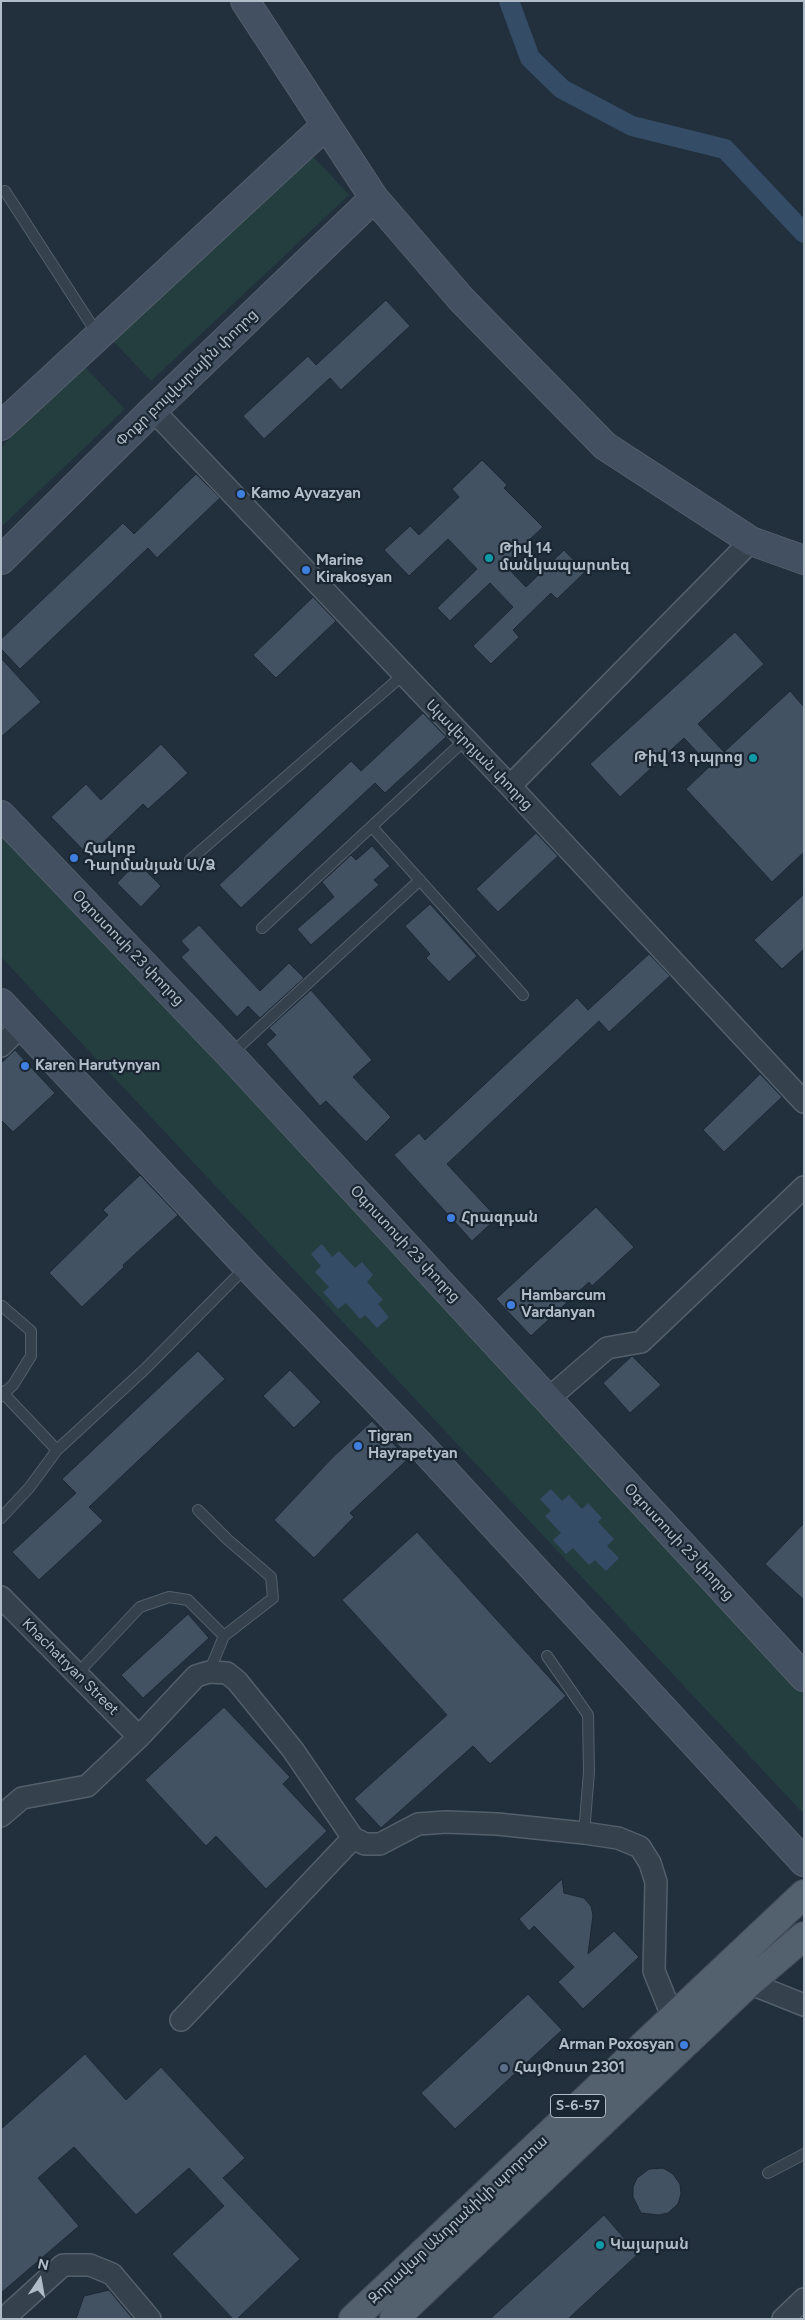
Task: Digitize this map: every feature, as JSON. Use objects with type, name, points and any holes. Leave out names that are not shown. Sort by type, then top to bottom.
[{"type":"main road","name":"Զորավար Անդրանիկի պողոտա","points":[[353,2319],[804,1894]]},
{"type":"main road","name":"Զորավար Անդրանիկի պողոտա","points":[[394,2319],[749,1983],[804,1936]]},
{"type":"street","points":[[245,1],[325,126],[374,198],[461,299],[605,446],[751,541],[804,560]]},
{"type":"street","points":[[1,426],[325,126]]},
{"type":"street","name":"Փոքր բուլվարային փողոց","points":[[1,560],[153,410],[374,198]]},
{"type":"street","name":"Ալավերդյան փողոց","points":[[153,410],[403,675],[466,739],[804,1102]]},
{"type":"street","points":[[510,786],[751,541]]},
{"type":"street","name":"Օգոստոսի 23 փողոց","points":[[1,815],[230,1055],[804,1677]]},
{"type":"street","points":[[1,1002],[247,1266],[421,1446],[804,1862]]},
{"type":"street","points":[[1,1046],[22,1025]]},
{"type":"street","points":[[548,1399],[606,1348],[641,1342],[804,1187]]},
{"type":"street","name":"Khachatryan Street","points":[[1,1597],[139,1737]]},
{"type":"street","points":[[1,1816],[22,1798],[87,1786],[139,1737],[196,1676],[209,1672],[227,1674],[237,1681],[293,1750],[353,1838],[364,1844],[380,1844],[418,1824],[446,1822],[496,1824],[584,1833],[618,1838],[640,1848],[650,1863],[656,1882],[654,1972],[673,2018]]},
{"type":"street","points":[[181,2020],[353,1838]]},
{"type":"street","points":[[749,1983],[804,2005]]},
{"type":"street","points":[[11,2312],[63,2265],[90,2265],[112,2274],[150,2319]]},
{"type":"street","points":[[783,2319],[804,2299]]},
{"type":"lane","points":[[5,191],[99,336]]},
{"type":"lane","points":[[190,860],[403,675]]},
{"type":"lane","points":[[262,928],[466,739]]},
{"type":"lane","points":[[372,827],[523,995]]},
{"type":"lane","points":[[230,1055],[420,880]]},
{"type":"lane","points":[[1,1518],[30,1488],[57,1450],[145,1369],[247,1266]]},
{"type":"lane","points":[[2,1306],[31,1331],[31,1356],[13,1385],[2,1393],[57,1450]]},
{"type":"lane","points":[[198,1510],[226,1539],[271,1577],[273,1598],[224,1636],[209,1672]]},
{"type":"lane","points":[[77,1674],[140,1607],[168,1597],[188,1600],[224,1636]]},
{"type":"lane","points":[[547,1656],[588,1715],[589,1772],[584,1833]]},
{"type":"lane","points":[[768,2173],[804,2154]]},
{"type":"green space","points":[[311,154],[349,195],[151,381],[113,341]]},
{"type":"green space","points":[[85,367],[125,409],[1,527],[1,447]]},
{"type":"green space","points":[[1,832],[804,1689],[804,1814],[1,957]]},
{"type":"water","points":[[322,1244],[332,1257],[339,1251],[355,1268],[362,1262],[373,1275],[367,1282],[383,1300],[378,1304],[389,1317],[377,1328],[365,1315],[360,1319],[346,1303],[338,1309],[323,1292],[329,1287],[315,1272],[321,1266],[311,1254]]},
{"type":"water","points":[[551,1489],[562,1501],[569,1495],[582,1509],[588,1503],[602,1518],[598,1522],[614,1539],[607,1546],[619,1558],[606,1571],[595,1560],[589,1565],[573,1548],[566,1554],[553,1540],[561,1533],[545,1516],[551,1511],[540,1499]]},
{"type":"building","points":[[386,300],[410,326],[341,390],[330,378],[264,439],[243,416],[308,356],[316,365]]},
{"type":"building","name":"Թիվ 14 մանկապարտեզ","points":[[482,460],[507,485],[504,488],[543,527],[504,564],[526,587],[564,550],[585,572],[557,599],[551,593],[513,630],[519,637],[491,664],[473,646],[513,607],[490,583],[450,621],[437,608],[477,569],[448,539],[409,576],[384,550],[410,526],[419,535],[459,497],[452,489]]},
{"type":"building","points":[[196,474],[220,498],[157,558],[148,548],[20,669],[1,649],[1,639],[123,523],[134,534]]},
{"type":"building","points":[[313,597],[336,621],[276,678],[253,655]]},
{"type":"building","name":"Թիվ 13 դպրոց","points":[[735,632],[764,664],[698,724],[724,752],[790,691],[804,707],[804,852],[772,882],[686,789],[710,766],[684,738],[620,797],[590,764]]},
{"type":"building","points":[[1,658],[41,702],[1,737]]},
{"type":"building","points":[[423,713],[446,737],[385,793],[375,783],[241,908],[219,885],[351,761],[361,771]]},
{"type":"building","points":[[161,744],[188,773],[148,809],[143,804],[89,856],[51,817],[86,784],[101,800]]},
{"type":"building","points":[[536,833],[558,856],[498,912],[476,889]]},
{"type":"building","points":[[372,846],[390,866],[374,880],[379,885],[311,945],[297,929],[334,897],[322,882],[351,855],[356,860]]},
{"type":"building","points":[[137,862],[161,886],[141,907],[117,883]]},
{"type":"building","points":[[804,894],[804,949],[782,969],[754,940]]},
{"type":"building","points":[[430,904],[477,956],[449,982],[426,958],[430,954],[405,926]]},
{"type":"building","points":[[199,925],[260,991],[289,963],[304,978],[260,1018],[248,1006],[237,1017],[181,957],[189,950],[181,941]]},
{"type":"building","points":[[649,954],[670,976],[609,1032],[599,1021],[447,1164],[497,1218],[472,1241],[394,1155],[419,1133],[425,1140],[577,998],[588,1010]]},
{"type":"building","points":[[311,990],[372,1060],[353,1077],[391,1117],[366,1142],[326,1101],[320,1106],[266,1044],[276,1035],[269,1028]]},
{"type":"building","points":[[15,1050],[55,1093],[13,1132],[1,1120],[1,1063]]},
{"type":"building","points":[[760,1074],[782,1097],[724,1152],[703,1130]]},
{"type":"building","points":[[140,1175],[178,1215],[123,1265],[124,1267],[82,1307],[49,1273],[108,1215],[103,1210]]},
{"type":"building","points":[[596,1207],[634,1247],[592,1286],[589,1282],[531,1336],[496,1299]]},
{"type":"building","points":[[198,1351],[225,1379],[89,1507],[103,1521],[39,1580],[12,1552],[76,1493],[62,1479]]},
{"type":"building","points":[[632,1356],[661,1385],[630,1413],[603,1383]]},
{"type":"building","points":[[290,1370],[321,1402],[294,1428],[263,1396]]},
{"type":"building","points":[[372,1421],[408,1459],[350,1513],[354,1517],[314,1558],[274,1520],[332,1458]]},
{"type":"building","points":[[804,1523],[804,1600],[765,1564]]},
{"type":"building","points":[[417,1532],[566,1696],[490,1764],[473,1746],[381,1828],[354,1799],[447,1715],[342,1600]]},
{"type":"building","points":[[188,1614],[209,1638],[143,1698],[121,1675]]},
{"type":"building","points":[[224,1707],[290,1777],[283,1784],[327,1831],[266,1889],[216,1836],[206,1846],[145,1780]]},
{"type":"building","points":[[562,1879],[564,1893],[584,1898],[591,1906],[593,1915],[588,1954],[614,1931],[639,1957],[583,2009],[558,1982],[574,1967],[534,1926],[529,1931],[519,1919]]},
{"type":"building","points":[[528,1994],[562,2030],[455,2129],[421,2093]]},
{"type":"building","points":[[85,2054],[126,2100],[161,2067],[245,2158],[223,2178],[300,2259],[237,2319],[233,2319],[172,2254],[224,2206],[189,2168],[136,2215],[74,2147],[38,2178],[79,2226],[1,2293],[1,2129]]},
{"type":"building","points":[[663,2168],[673,2174],[680,2184],[681,2194],[678,2204],[668,2213],[659,2215],[641,2213],[633,2197],[633,2187],[637,2178],[649,2169]]},
{"type":"building","name":"Կայարան","points":[[604,2215],[638,2254],[568,2319],[490,2319]]},
{"type":"building","points":[[109,2290],[133,2319],[76,2319],[84,2296]]},
{"type":"waterway","points":[[509,1],[530,58],[562,89],[632,126],[725,149],[804,233]]},
{"type":"place","name":"Kamo Ayvazyan","points":[[241,494]]},
{"type":"place","name":"Թիվ 14 մանկապարտեզ","points":[[489,558]]},
{"type":"place","name":"Marine Kirakosyan","points":[[306,570]]},
{"type":"place","name":"Թիվ 13 դպրոց","points":[[753,758]]},
{"type":"place","name":"Հակոբ Դարմանյան Ա/Ձ","points":[[74,858]]},
{"type":"place","name":"Karen Harutynyan","points":[[25,1066]]},
{"type":"place","name":"Հրազդան","points":[[451,1218]]},
{"type":"place","name":"Hambarcum Vardanyan","points":[[511,1305]]},
{"type":"place","name":"Tigran Hayrapetyan","points":[[358,1446]]},
{"type":"place","name":"Arman Poxosyan","points":[[684,2045]]},
{"type":"place","name":"ՀայՓոստ 2301","points":[[504,2068]]},
{"type":"place","name":"Կայարան","points":[[600,2245]]}]
